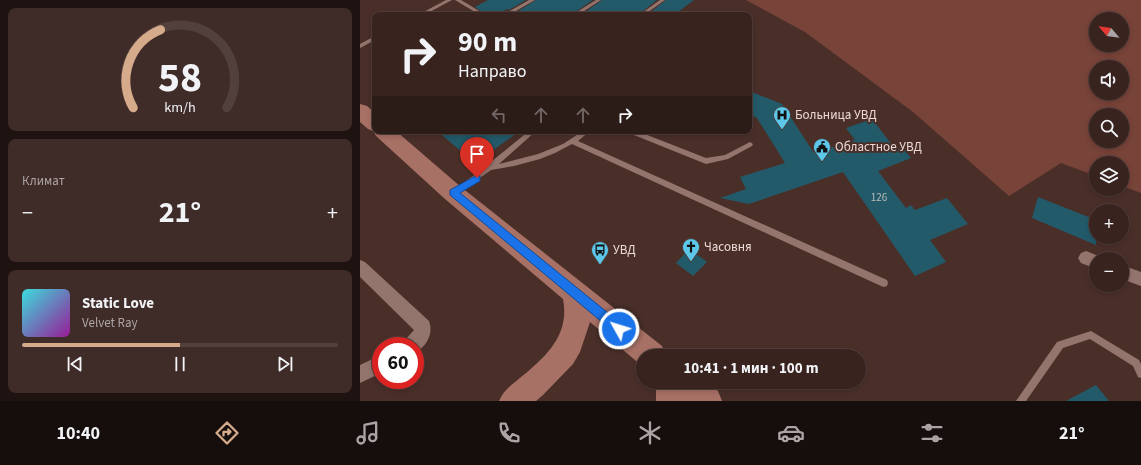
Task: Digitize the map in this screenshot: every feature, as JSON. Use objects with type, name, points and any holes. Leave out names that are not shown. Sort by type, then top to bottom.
[{"type":"main road","points":[[360,111],[372,121]]},
{"type":"main road","points":[[386,134],[453,193],[643,349]]},
{"type":"main road","points":[[513,401],[533,387],[566,349],[575,334],[578,318],[575,293]]},
{"type":"main road","points":[[670,389],[670,401]]},
{"type":"main road","points":[[693,389],[708,401]]},
{"type":"street","points":[[360,267],[423,327],[419,337]]},
{"type":"street","points":[[1129,275],[1141,279]]},
{"type":"street","points":[[360,374],[372,368]]},
{"type":"lane","points":[[426,12],[450,0]]},
{"type":"lane","points":[[457,0],[479,12]]},
{"type":"lane","points":[[511,12],[533,0]]},
{"type":"lane","points":[[579,12],[599,0]]},
{"type":"lane","points":[[645,12],[663,0]]},
{"type":"lane","points":[[360,46],[372,40]]},
{"type":"lane","points":[[453,193],[477,178],[487,168],[529,134]]},
{"type":"lane","points":[[487,168],[516,164],[573,142],[582,134]]},
{"type":"lane","points":[[639,134],[706,160],[726,157],[750,144]]},
{"type":"lane","points":[[573,142],[884,283]]},
{"type":"lane","points":[[1021,401],[1060,345],[1091,335],[1136,363],[1141,374]]},
{"type":"shaded area","points":[[746,0],[1141,0],[1141,193],[1129,189],[1129,156],[1089,156],[1089,173],[1061,163],[1009,196],[913,112],[805,32]]},
{"type":"building","points":[[488,0],[526,0],[509,10],[507,9],[502,12],[482,12],[475,7]]},
{"type":"building","points":[[536,0],[593,0],[575,12],[517,12]]},
{"type":"building","points":[[602,0],[657,0],[642,12],[585,12]]},
{"type":"building","points":[[666,0],[694,0],[678,12],[651,12]]},
{"type":"building","points":[[752,92],[782,104],[814,153],[855,140],[846,128],[872,119],[896,150],[902,147],[911,158],[878,171],[906,208],[911,205],[915,210],[947,198],[968,224],[930,240],[946,262],[915,276],[843,172],[749,204],[720,198],[746,189],[740,177],[785,163],[757,118],[752,116]]},
{"type":"building","points":[[441,134],[516,134],[475,163]]},
{"type":"building","points":[[1038,197],[1089,217],[1089,242],[1032,218]]},
{"type":"building","name":"Часовня","points":[[689,249],[707,262],[693,276],[676,263]]},
{"type":"building","points":[[1096,385],[1109,401],[1066,401]]},
{"type":"place","name":"Больница УВД","points":[[782,130]]},
{"type":"place","name":"Областное УВД","points":[[822,162]]},
{"type":"place","name":"Часовня","points":[[691,262]]},
{"type":"place","name":"УВД","points":[[600,265]]},
{"type":"route","points":[[477,178],[453,193],[619,329]]}]
